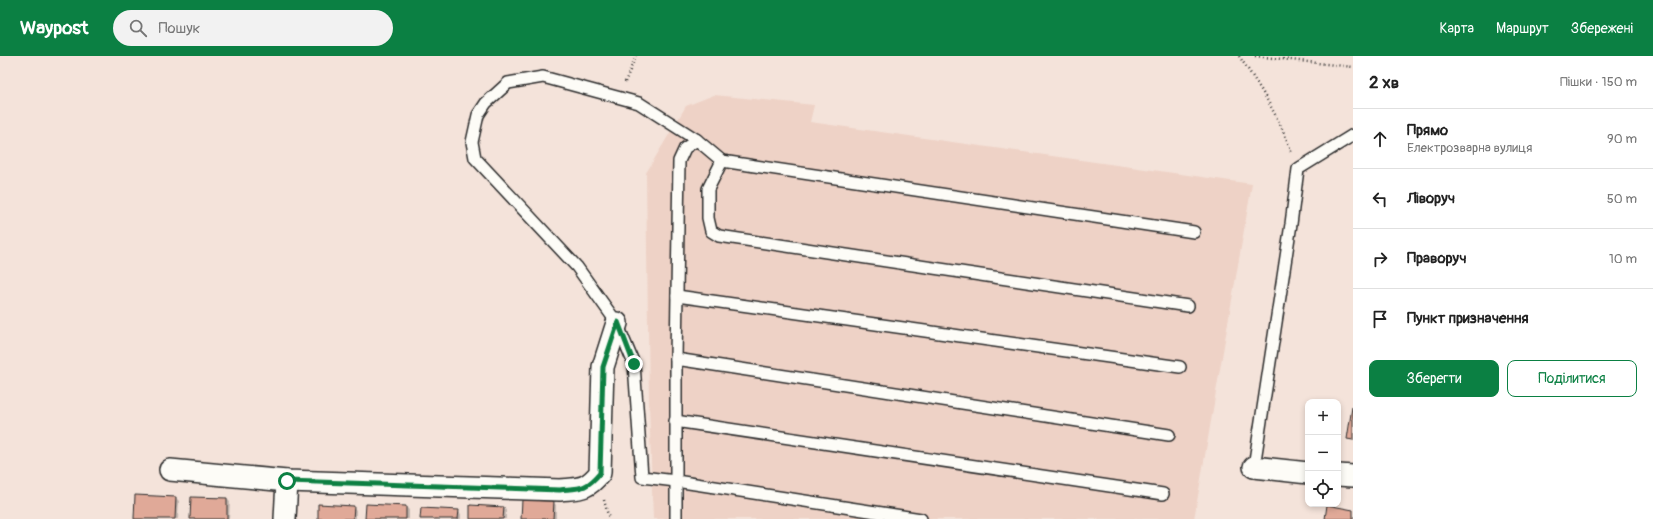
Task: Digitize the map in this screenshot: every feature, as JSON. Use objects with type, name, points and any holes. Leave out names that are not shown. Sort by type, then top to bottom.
[{"type":"street","points":[[170,470],[287,481],[560,490],[580,488],[591,484],[600,473],[603,367],[618,322]]},
{"type":"street","points":[[1254,466],[1305,473]]},
{"type":"street","points":[[1341,475],[1353,476]]},
{"type":"street","points":[[285,519],[287,481]]},
{"type":"lane","points":[[921,519],[642,477],[634,364],[618,322],[577,267],[475,158],[472,142],[478,115],[486,103],[508,83],[543,77],[639,104],[697,140],[722,161],[1194,232]]},
{"type":"lane","points":[[1254,466],[1298,169],[1353,135]]},
{"type":"lane","points":[[676,519],[675,421],[679,161],[685,148],[697,140]]},
{"type":"lane","points":[[722,161],[708,190],[708,218],[711,231],[719,236],[1188,306]]},
{"type":"lane","points":[[677,296],[1180,367]]},
{"type":"lane","points":[[676,359],[1169,435]]},
{"type":"lane","points":[[675,421],[1163,494]]},
{"type":"path","points":[[620,98],[636,56]]},
{"type":"path","points":[[1239,56],[1263,92],[1285,132],[1298,169]]},
{"type":"path","points":[[1255,56],[1353,67]]},
{"type":"shaded area","points":[[714,95],[814,105],[810,122],[1252,184],[1194,519],[653,519],[649,403],[646,173],[686,106]]},
{"type":"building","points":[[1353,407],[1353,440],[1347,439]]},
{"type":"building","points":[[135,495],[176,497],[175,519],[134,519]]},
{"type":"building","points":[[191,497],[227,498],[227,519],[190,519]]},
{"type":"building","points":[[522,500],[554,501],[553,519],[521,519]]},
{"type":"building","points":[[318,504],[354,506],[353,519],[318,519]]},
{"type":"building","points":[[366,504],[406,506],[406,519],[365,519]]},
{"type":"building","points":[[470,505],[504,507],[503,519],[470,519]]},
{"type":"building","points":[[1327,507],[1337,507],[1353,510],[1353,519],[1325,519]]},
{"type":"building","points":[[421,508],[459,510],[458,519],[420,519]]},
{"type":"route","points":[[287,481],[560,490],[580,488],[591,484],[600,473],[603,367],[618,322],[634,364]]}]
